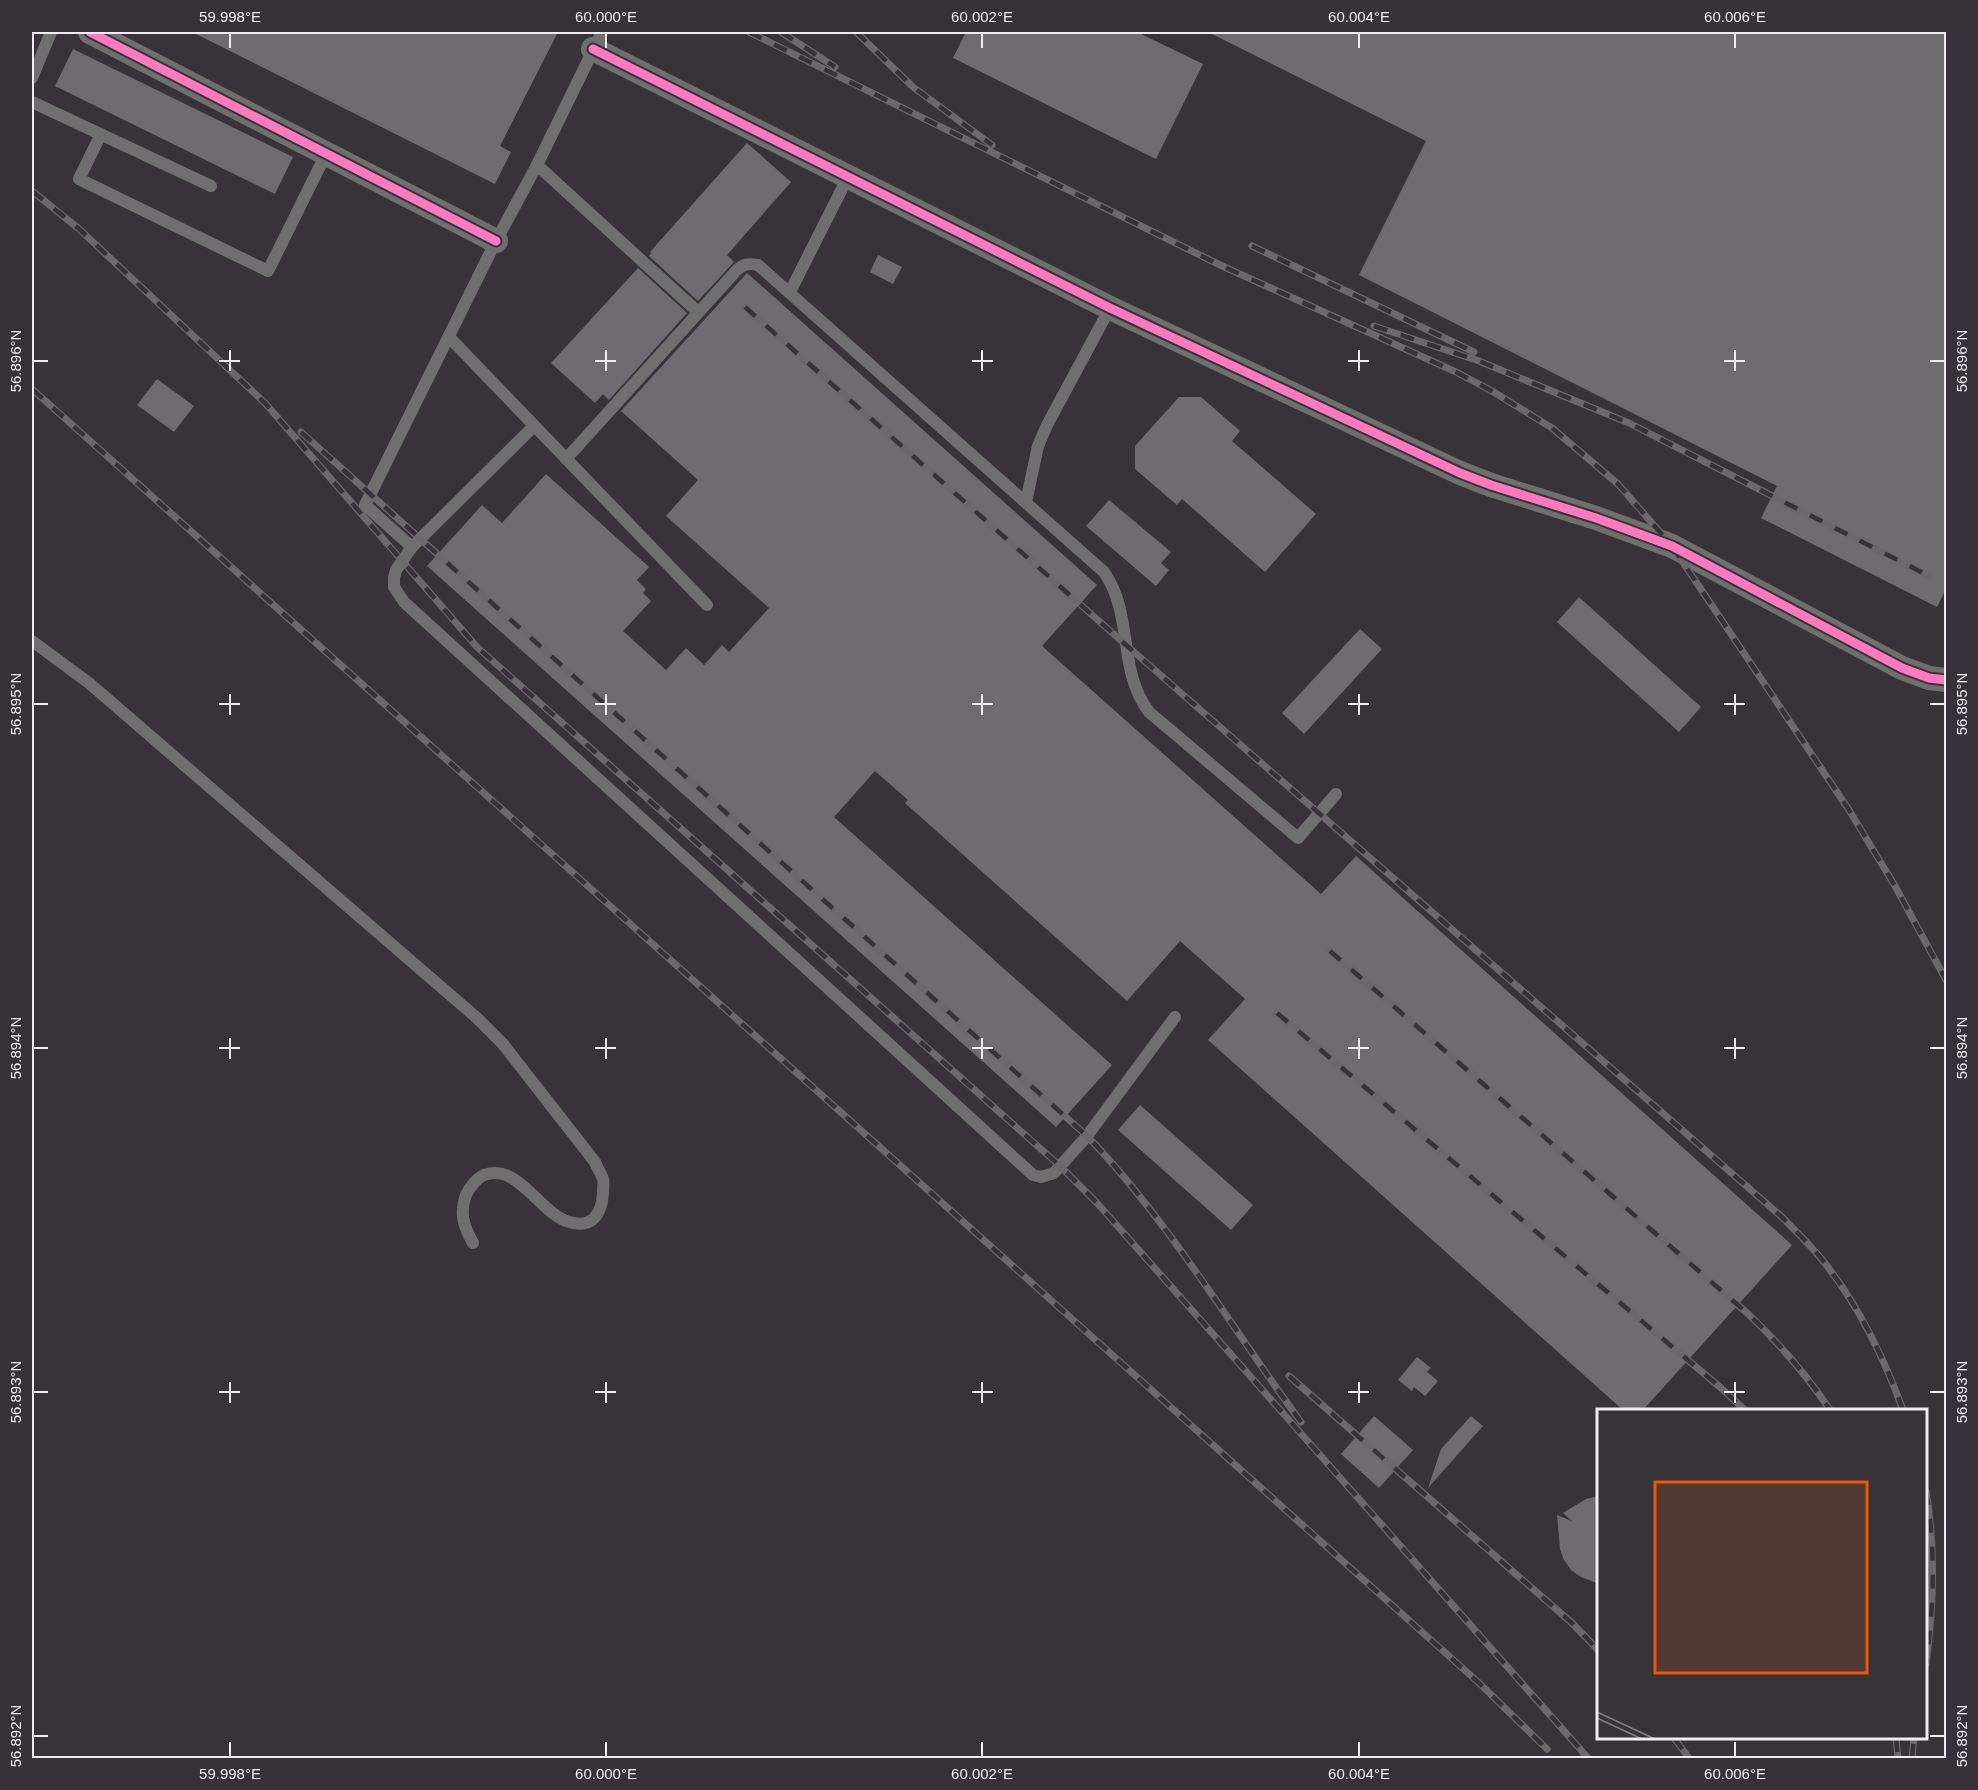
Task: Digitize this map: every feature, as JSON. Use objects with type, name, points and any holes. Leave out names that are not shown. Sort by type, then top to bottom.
[{"type":"street","points":[[90,32],[496,241]]},
{"type":"street","points":[[598,40],[848,177],[1110,308],[1460,473],[1672,546],[1902,668],[1929,678],[1947,680]]},
{"type":"lane","points":[[32,78],[51,32]]},
{"type":"lane","points":[[412,547],[365,505],[598,40]]},
{"type":"lane","points":[[32,102],[212,186]]},
{"type":"lane","points":[[101,134],[79,179],[268,271],[326,154]]},
{"type":"lane","points":[[537,165],[698,312]]},
{"type":"lane","points":[[790,292],[848,177]]},
{"type":"lane","points":[[566,459],[736,271],[742,265],[750,263],[758,265],[1104,572],[1119,603],[1134,687],[1149,712],[1298,838],[1336,794]]},
{"type":"lane","points":[[1026,502],[1033,464],[1047,424],[1110,308]]},
{"type":"lane","points":[[449,337],[707,605]]},
{"type":"lane","points":[[534,426],[412,547],[396,570],[394,578],[394,586],[404,602],[1034,1175],[1041,1177],[1054,1173],[1087,1136],[1175,1017]]},
{"type":"lane","points":[[32,641],[89,683],[477,1018],[503,1044],[595,1162],[604,1181],[600,1211],[593,1221],[582,1224],[567,1222],[551,1212],[520,1184],[505,1175],[494,1172],[481,1177],[468,1191],[464,1201],[464,1227],[473,1243]]},
{"type":"building","points":[[192,32],[558,32],[500,146],[511,152],[495,184]]},
{"type":"building","points":[[966,32],[1137,32],[1203,64],[1156,159],[953,58]]},
{"type":"building","points":[[1208,32],[1947,32],[1947,587],[1937,607],[1761,518],[1777,486],[1359,275],[1426,141]]},
{"type":"building","points":[[73,49],[293,157],[275,194],[55,86]]},
{"type":"building","points":[[747,143],[791,182],[727,255],[734,262],[698,301],[649,256],[650,252]]},
{"type":"building","points":[[878,255],[902,267],[893,284],[870,272]]},
{"type":"building","points":[[638,268],[687,313],[609,400],[603,394],[595,403],[551,363]]},
{"type":"building","points":[[747,273],[1097,585],[1042,646],[1321,894],[1356,856],[1792,1245],[1644,1409],[1622,1409],[1208,1040],[1245,999],[1180,941],[1127,1001],[905,803],[908,800],[875,771],[834,817],[1112,1065],[1056,1127],[427,566],[482,505],[502,523],[546,474],[649,567],[637,580],[646,589],[643,593],[651,601],[623,631],[666,670],[686,648],[704,665],[722,645],[729,652],[769,608],[666,516],[698,480],[621,411]]},
{"type":"building","points":[[157,379],[194,406],[174,432],[137,405]]},
{"type":"building","points":[[1179,397],[1201,397],[1240,431],[1232,441],[1316,514],[1265,572],[1182,499],[1177,505],[1135,469],[1135,446]]},
{"type":"building","points":[[1109,500],[1171,552],[1161,563],[1169,570],[1156,586],[1086,526]]},
{"type":"building","points":[[1579,597],[1701,707],[1679,732],[1557,622]]},
{"type":"building","points":[[1360,629],[1382,649],[1304,734],[1282,713]]},
{"type":"building","points":[[1140,1105],[1253,1205],[1231,1230],[1118,1130]]},
{"type":"building","points":[[1417,1357],[1431,1368],[1427,1372],[1438,1381],[1425,1396],[1414,1387],[1412,1391],[1398,1380]]},
{"type":"building","points":[[1374,1416],[1413,1450],[1379,1488],[1341,1454]]},
{"type":"building","points":[[1471,1416],[1483,1426],[1428,1488],[1441,1449]]},
{"type":"building","points":[[1597,1496],[1597,1583],[1571,1570],[1560,1549],[1557,1515],[1572,1521],[1563,1513],[1586,1499]]},
{"type":"railway","points":[[749,32],[1220,265],[1456,372],[1552,428],[1618,484],[1672,546],[1849,810],[1895,886],[1946,980]]},
{"type":"railway","points":[[781,32],[835,67]]},
{"type":"railway","points":[[856,32],[913,87],[992,145]]},
{"type":"railway","points":[[32,191],[78,228],[265,403],[477,647],[1060,1166],[1098,1204],[1588,1758]]},
{"type":"railway","points":[[1252,246],[1474,352]]},
{"type":"railway","points":[[745,307],[1126,645],[1783,1218],[1819,1256],[1842,1286],[1880,1355],[1903,1409]]},
{"type":"railway","points":[[1374,326],[1479,361],[1629,423],[1931,577]]},
{"type":"railway","points":[[32,389],[1478,1682],[1547,1749]]},
{"type":"railway","points":[[301,432],[1087,1136],[1117,1169],[1172,1239],[1301,1422]]},
{"type":"railway","points":[[1330,951],[1746,1312],[1791,1359],[1829,1409]]},
{"type":"railway","points":[[1277,1013],[1744,1409]]},
{"type":"railway","points":[[1289,1376],[1572,1623],[1597,1649]]},
{"type":"railway","points":[[1927,1498],[1933,1556],[1931,1620],[1927,1655]]},
{"type":"railway","points":[[1675,1739],[1689,1758]]},
{"type":"railway","points":[[1896,1739],[1898,1758]]},
{"type":"railway","points":[[1912,1758],[1914,1739]]},
{"type":"cycle path","points":[[90,32],[496,241]]},
{"type":"cycle path","points":[[593,49],[1110,308],[1460,473],[1672,546],[1902,668],[1929,678],[1946,680]]}]
